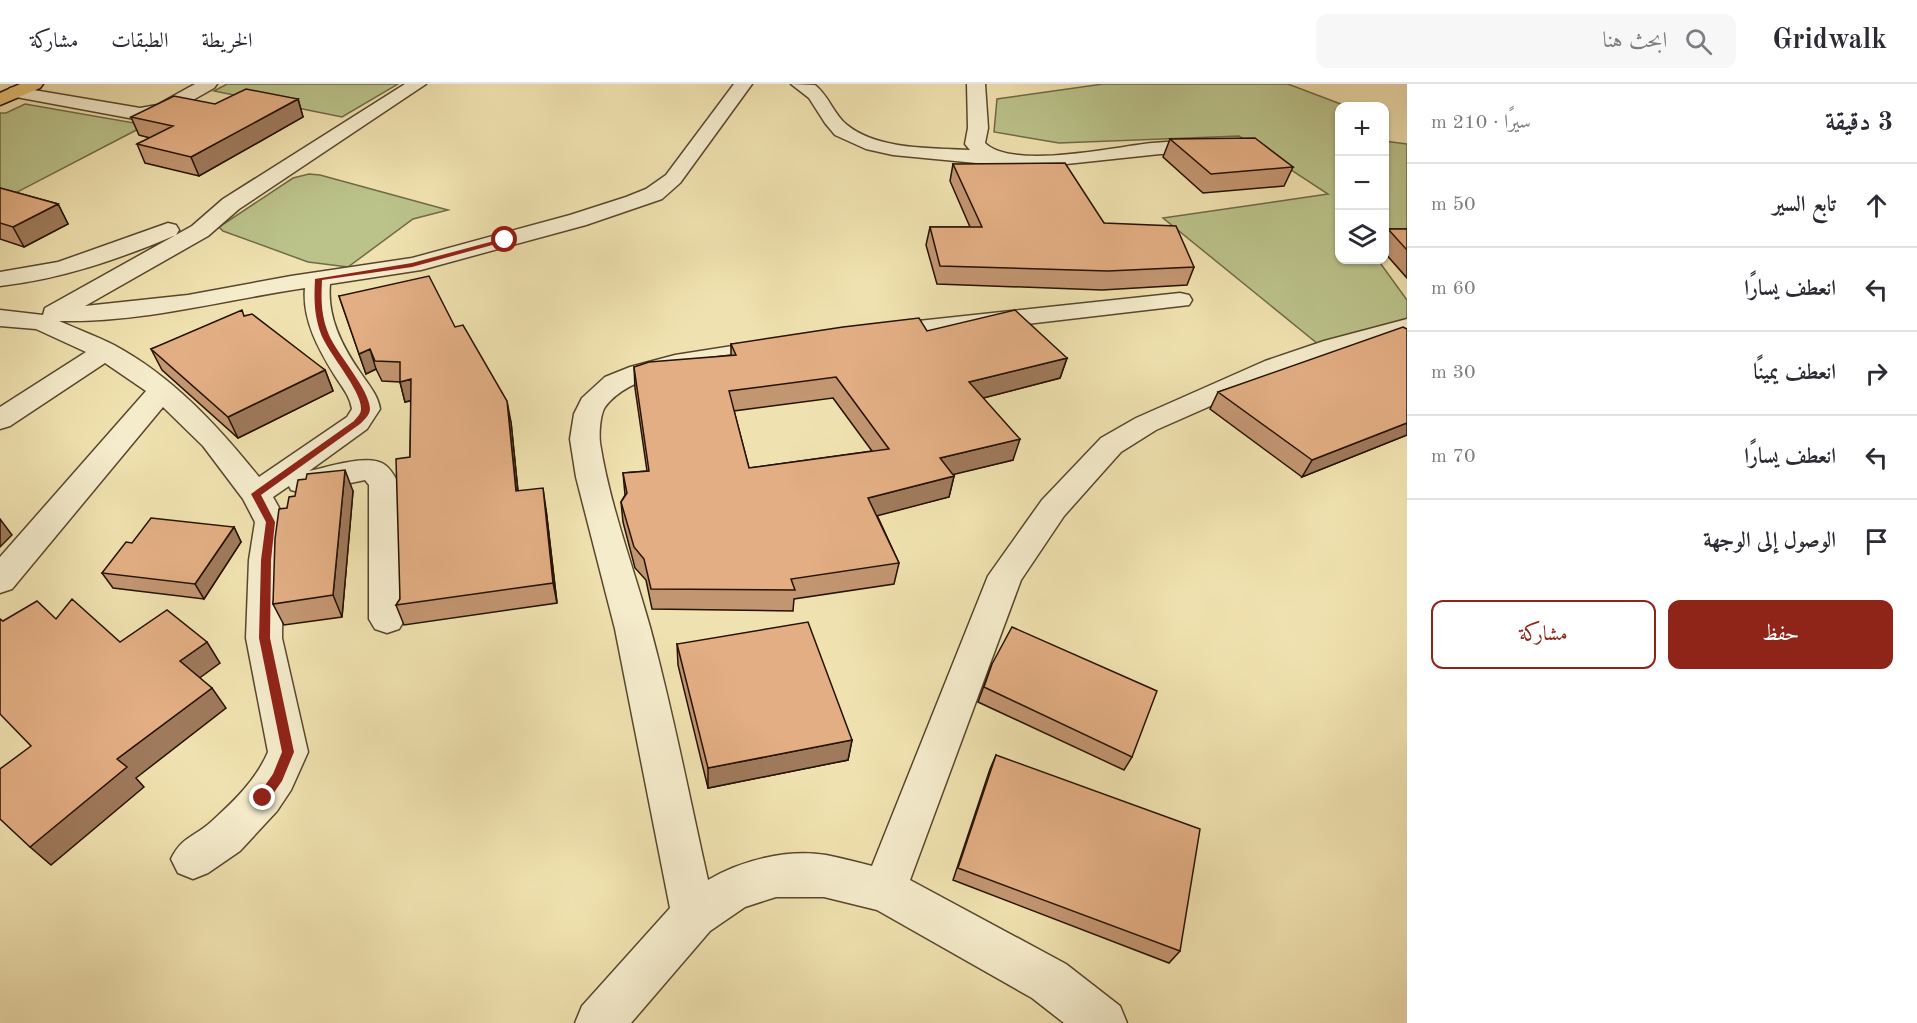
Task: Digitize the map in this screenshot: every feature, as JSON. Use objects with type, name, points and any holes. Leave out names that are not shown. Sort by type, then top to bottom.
[{"type":"highway","points":[[8,96],[33,84]]},
{"type":"street","points":[[8,96],[63,100],[140,114],[153,112],[208,84]]},
{"type":"street","points":[[48,318],[200,231],[231,204],[417,84]]},
{"type":"street","points":[[0,318],[48,318],[129,310],[412,265],[579,220],[645,198],[672,179],[743,84]]},
{"type":"street","points":[[800,84],[823,101],[840,130],[857,139],[910,151],[1018,161],[1061,161],[1153,149],[1235,149]]},
{"type":"street","points":[[976,84],[978,128],[975,144],[979,151],[992,157]]},
{"type":"street","points":[[63,100],[88,88]]},
{"type":"street","points":[[0,279],[28,276],[90,261],[231,204]]},
{"type":"street","points":[[256,494],[357,423],[365,413],[366,407],[360,392],[326,336],[317,309],[318,279]]},
{"type":"street","points":[[850,336],[1180,300]]},
{"type":"street","points":[[48,318],[105,351],[162,390],[213,439],[256,494],[271,522],[266,560],[264,638],[288,752],[278,777],[263,798],[225,837],[193,859]]},
{"type":"street","points":[[884,890],[1005,576],[1053,508],[1093,464],[1111,446],[1146,424],[1275,367],[1333,347],[1407,327]]},
{"type":"street","points":[[694,915],[633,629],[591,477],[585,439],[588,414],[592,404],[615,383],[640,373],[675,363],[805,342]]},
{"type":"street","points":[[0,420],[105,351]]},
{"type":"street","points":[[0,580],[162,390]]},
{"type":"street","points":[[256,494],[352,471],[369,469],[376,473],[384,484],[387,619]]},
{"type":"street","points":[[599,1023],[694,915],[733,890],[776,876],[824,876],[884,890],[1049,981],[1103,1023]]},
{"type":"green space","points":[[227,84],[398,84],[342,117],[214,91]]},
{"type":"green space","points":[[1103,84],[1288,84],[1335,102],[1335,264],[1381,264],[1407,300],[1407,331],[1329,353],[1163,218],[1328,194],[1239,136],[1059,143],[994,132],[997,99]]},
{"type":"green space","points":[[25,104],[146,125],[0,201],[0,113],[6,113]]},
{"type":"green space","points":[[1389,142],[1407,144],[1407,234],[1389,234]]},
{"type":"green space","points":[[309,174],[448,210],[413,219],[348,267],[308,262],[223,231],[219,227],[293,178]]},
{"type":"building","points":[[246,89],[298,99],[191,157],[137,144],[173,126],[131,117],[174,96],[215,104]]},
{"type":"building","points":[[1255,138],[1293,167],[1211,174],[1170,139]]},
{"type":"building","points":[[1065,163],[1104,223],[1176,226],[1194,267],[1108,271],[940,266],[930,227],[982,227],[953,164]]},
{"type":"building","points":[[0,188],[58,204],[13,227],[0,223]]},
{"type":"building","points":[[1389,229],[1407,229],[1407,250],[1389,230]]},
{"type":"building","points":[[429,276],[455,327],[463,325],[507,401],[516,491],[543,488],[553,583],[396,605],[400,599],[396,459],[410,457],[411,379],[400,382],[400,362],[375,361],[370,349],[359,354],[339,296]]},
{"type":"building","points":[[242,310],[244,316],[252,314],[325,370],[228,417],[151,349]]},
{"type":"building","points":[[1015,310],[1067,358],[969,382],[1020,439],[940,458],[954,476],[868,498],[899,563],[791,579],[795,590],[651,589],[644,559],[634,547],[621,502],[627,493],[623,473],[649,471],[634,367],[649,362],[736,355],[731,344],[843,327],[919,318],[927,331]],"holes":[[[836,377],[889,449],[749,468],[729,391]]]},
{"type":"building","points":[[1403,327],[1407,329],[1407,423],[1312,460],[1218,392]]},
{"type":"building","points":[[345,470],[333,595],[273,604],[275,539],[279,509],[287,508],[289,497],[295,496],[298,480],[306,479],[307,474]]},
{"type":"building","points":[[151,518],[234,527],[195,584],[102,573],[126,542],[132,543]]},
{"type":"building","points":[[72,599],[120,642],[167,610],[207,642],[180,661],[212,688],[117,759],[127,767],[30,847],[0,819],[0,769],[31,746],[0,714],[0,619],[3,621],[37,601],[56,619]]},
{"type":"building","points":[[808,622],[852,740],[708,768],[677,644]]},
{"type":"building","points":[[1012,627],[1157,691],[1132,757],[984,687],[992,664]]},
{"type":"building","points":[[996,755],[1200,829],[1180,951],[958,868]]},
{"type":"route","points":[[263,798],[278,777],[288,752],[264,638],[266,560],[271,522],[256,494],[357,423],[365,413],[366,407],[360,392],[326,336],[317,309],[318,279],[412,265],[505,240]]}]
